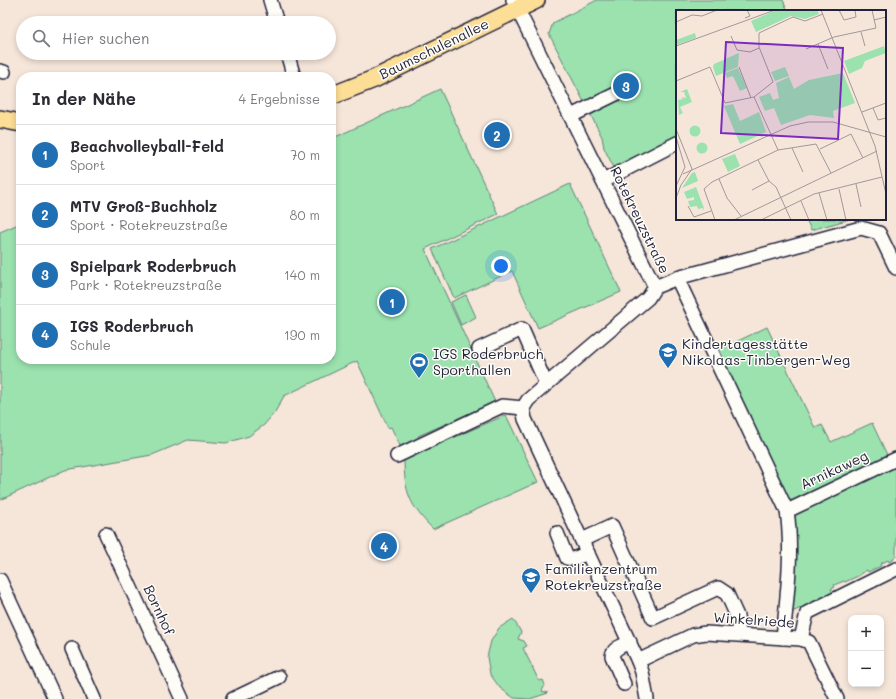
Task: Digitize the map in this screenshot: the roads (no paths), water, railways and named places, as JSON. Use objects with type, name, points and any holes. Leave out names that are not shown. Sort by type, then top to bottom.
[{"type":"main road","name":"Baumschulenallee","points":[[336,94],[374,79],[515,5],[536,0]]},
{"type":"main road","points":[[0,119],[16,122]]},
{"type":"street","points":[[270,0],[276,16]]},
{"type":"street","name":"Rotekreuzstraße","points":[[515,5],[655,287],[648,298],[546,384],[528,400],[523,408]]},
{"type":"street","points":[[289,60],[293,72]]},
{"type":"street","points":[[571,116],[622,91]]},
{"type":"street","points":[[603,181],[676,144]]},
{"type":"street","points":[[655,287],[678,278],[861,228],[879,233],[896,268]]},
{"type":"street","points":[[678,278],[787,510],[789,528],[789,567],[783,638]]},
{"type":"street","points":[[480,349],[522,329],[546,384]]},
{"type":"street","points":[[397,456],[502,406],[523,408],[525,419],[630,642],[642,672],[647,699]]},
{"type":"street","name":"Arnikaweg","points":[[787,510],[896,459]]},
{"type":"street","points":[[582,540],[612,526],[653,618],[718,588],[727,594],[738,616],[739,634]]},
{"type":"street","points":[[557,533],[567,558],[573,559],[588,552]]},
{"type":"street","name":"Bornhof","points":[[106,534],[182,699]]},
{"type":"street","points":[[800,639],[807,613],[896,569]]},
{"type":"street","points":[[0,580],[55,699]]},
{"type":"street","name":"Winkelriede","points":[[638,661],[693,635],[706,633],[800,639],[809,642],[837,699]]},
{"type":"street","points":[[624,684],[612,656],[612,652],[630,642]]},
{"type":"street","points":[[72,649],[94,699]]},
{"type":"street","points":[[233,699],[279,677]]},
{"type":"place","name":"Spielpark Roderbruch","points":[[626,86]]},
{"type":"place","name":"MTV Groß-Buchholz","points":[[497,135]]},
{"type":"place","name":"Beachvolleyball-Feld","points":[[392,302]]},
{"type":"place","name":"Kindertagesstätte Nikolaas-Tinbergen-Weg","points":[[668,369]]},
{"type":"place","name":"IGS Roderbruch Sporthallen","points":[[419,379]]},
{"type":"place","name":"IGS Roderbruch","points":[[384,546]]},
{"type":"place","name":"Familienzentrum Rotekreuzstraße","points":[[531,594]]}]
